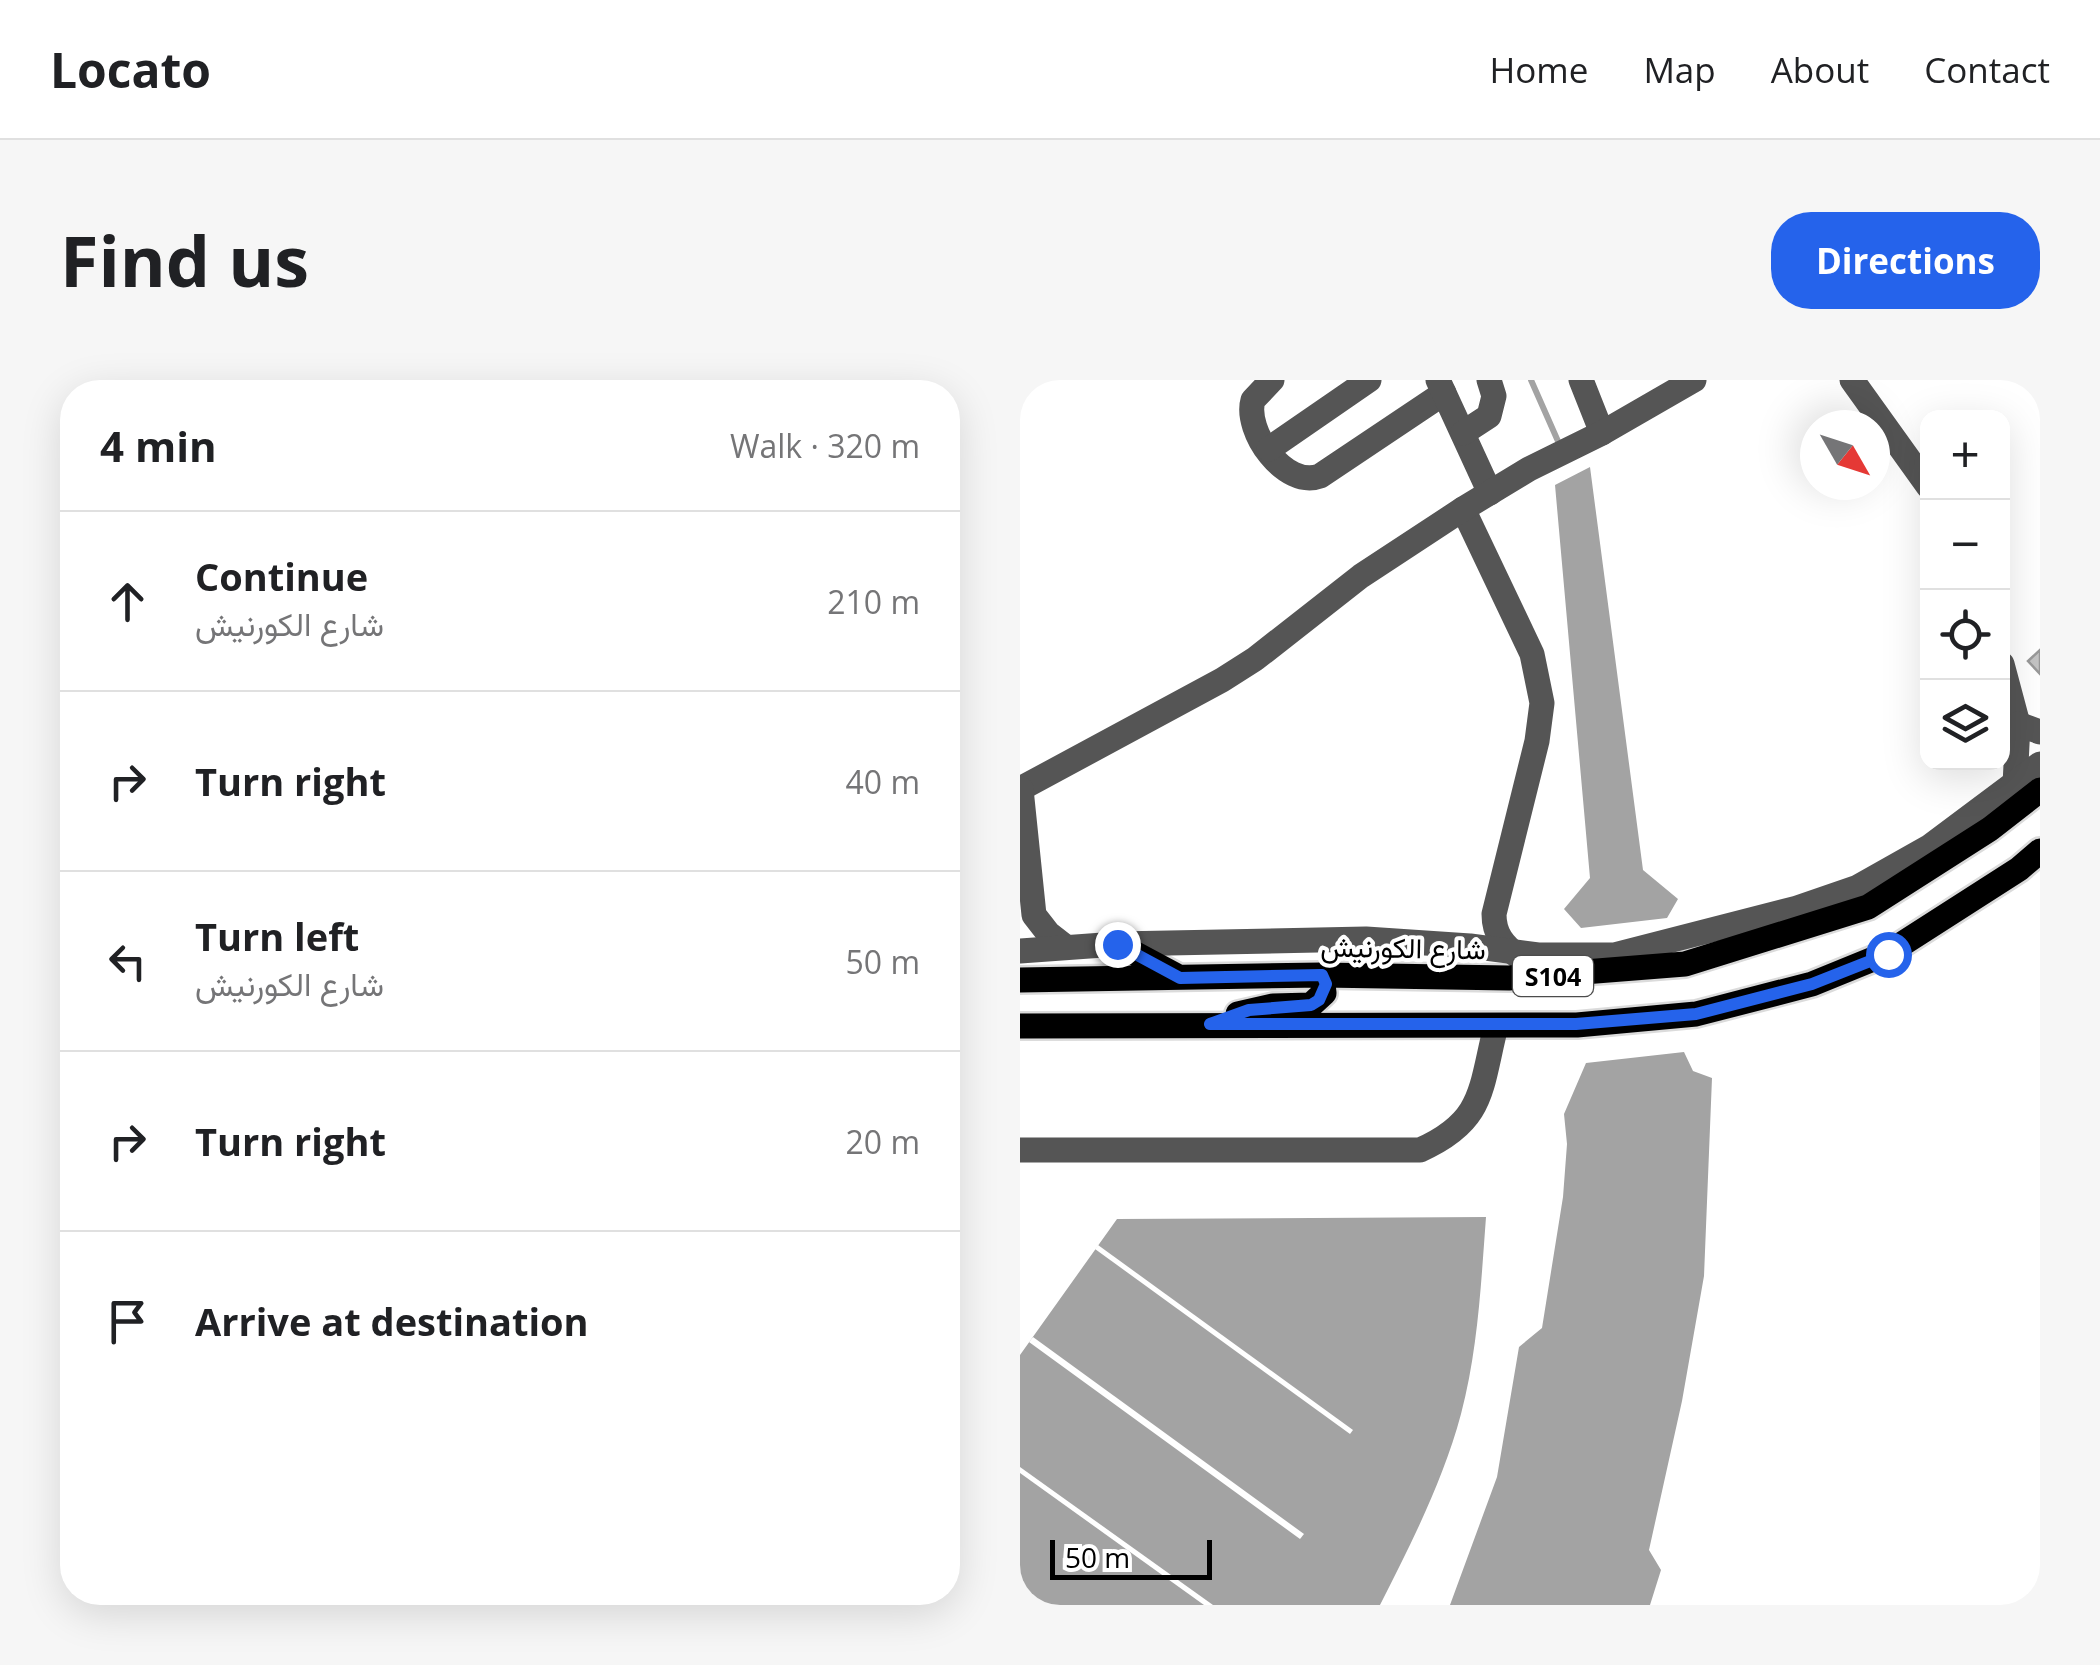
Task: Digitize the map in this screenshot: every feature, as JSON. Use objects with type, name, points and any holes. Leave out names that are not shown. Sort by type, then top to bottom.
[{"type":"main road","name":"شارع الكورنيش","points":[[1020,980],[1322,975],[1547,977],[1685,964],[1868,907],[1980,835],[2028,787]]},
{"type":"main road","points":[[1980,835],[1990,802]]},
{"type":"main road","name":"S104","points":[[1020,1026],[1496,1026],[1696,1014],[1812,984],[1888,954],[2040,851]]},
{"type":"main road","points":[[1117,944],[1180,978]]},
{"type":"main road","points":[[1210,1024],[1249,1010],[1311,1005],[1324,992],[1322,975]]},
{"type":"street","points":[[1272,380],[1257,392],[1250,408],[1252,424],[1291,475],[1313,478],[1441,387],[1490,492]]},
{"type":"street","points":[[1269,449],[1368,380]]},
{"type":"street","points":[[1462,433],[1488,416],[1494,396],[1489,380]]},
{"type":"street","points":[[1581,380],[1602,433]]},
{"type":"street","points":[[1694,380],[1463,509],[1362,576],[1222,680],[1020,789],[1034,916],[1020,948],[1366,940],[1512,952],[1614,955],[1797,908],[1858,887],[1929,847],[1990,802],[2028,787],[2040,764]]},
{"type":"street","points":[[1852,380],[1920,475]]},
{"type":"street","points":[[1463,509],[1532,654],[1542,702],[1537,741],[1494,914],[1494,928],[1512,952],[1547,977]]},
{"type":"street","points":[[2009,680],[2029,728],[2028,787]]},
{"type":"street","points":[[1447,977],[1494,914]]},
{"type":"street","points":[[1034,916],[1066,947]]},
{"type":"street","points":[[1020,1150],[1420,1150],[1447,1138],[1474,1111],[1496,1026]]},
{"type":"shaded area","points":[[1590,467],[1643,870],[1678,899],[1667,918],[1581,928],[1564,909],[1590,878],[1555,485]]},
{"type":"shaded area","points":[[1684,1052],[1693,1071],[1712,1078],[1704,1276],[1682,1401],[1649,1550],[1661,1570],[1650,1605],[1450,1605],[1497,1477],[1519,1347],[1542,1328],[1563,1197],[1567,1144],[1564,1114],[1586,1063]]},
{"type":"shaded area","points":[[1486,1217],[1475,1341],[1461,1414],[1436,1488],[1380,1605],[1020,1605],[1020,1355],[1117,1219]]},
{"type":"pier","points":[[1098,1245],[1353,1430],[1350,1434],[1095,1249]]},
{"type":"pier","points":[[1033,1337],[1304,1534],[1300,1539],[1029,1342]]},
{"type":"pier","points":[[1020,1467],[1213,1605],[1204,1605],[1020,1473]]},
{"type":"building","points":[[2040,650],[2040,674],[2028,661]]},
{"type":"waterway","points":[[1531,380],[1561,448]]},
{"type":"route","points":[[1117,944],[1180,978],[1322,975],[1326,984],[1319,1000],[1311,1005],[1249,1010],[1210,1024],[1496,1026],[1696,1014],[1812,984],[1888,954]]}]
